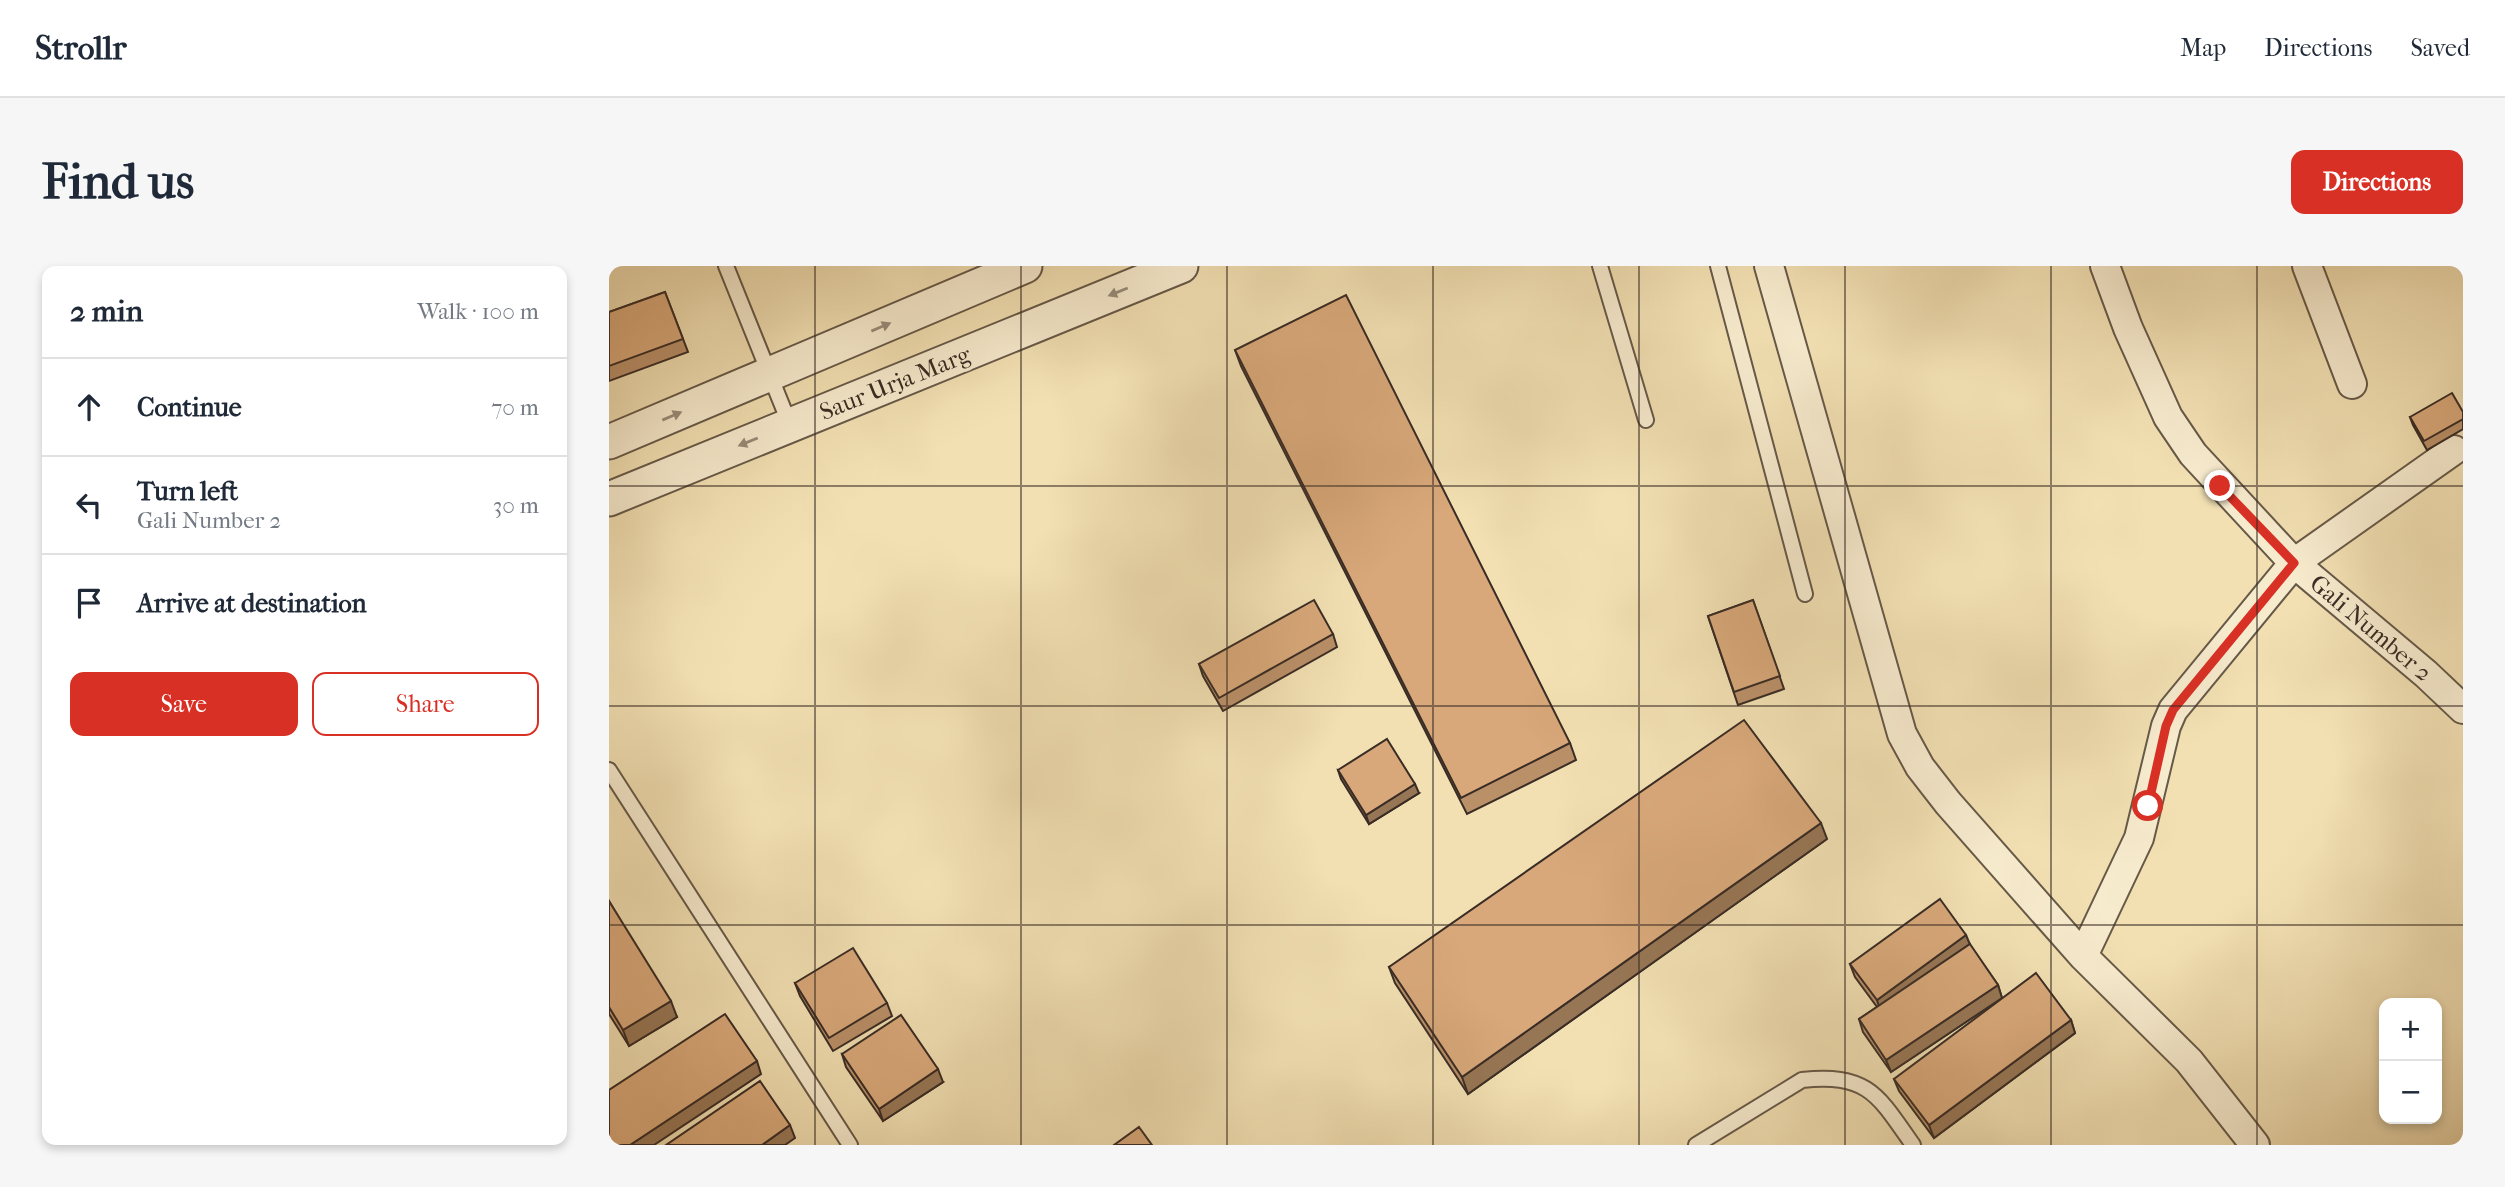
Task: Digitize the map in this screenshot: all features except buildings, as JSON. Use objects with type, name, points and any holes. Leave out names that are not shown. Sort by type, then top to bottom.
[{"type":"street","points":[[609,442],[1025,266]]},
{"type":"street","name":"Saur Urja Marg","points":[[609,499],[1181,266]]},
{"type":"street","points":[[1769,266],[1902,734],[1920,767],[1948,803],[2083,956],[2189,1061],[2255,1145]]},
{"type":"street","name":"Gali Number 2","points":[[2105,266],[2128,328],[2168,417],[2213,478],[2294,563],[2426,674],[2463,709]]},
{"type":"street","points":[[2307,266],[2351,384]]},
{"type":"street","points":[[2083,956],[2140,838],[2166,726],[2173,710],[2294,563],[2454,450]]},
{"type":"lane","points":[[726,266],[790,425]]},
{"type":"lane","points":[[1600,266],[1646,420]]},
{"type":"lane","points":[[1718,266],[1805,594]]},
{"type":"lane","points":[[609,771],[850,1145]]},
{"type":"lane","points":[[1696,1145],[1802,1080],[1821,1078],[1841,1078],[1881,1098],[1913,1145]]},
{"type":"route","points":[[2148,806],[2157,760],[2173,710],[2194,682],[2235,638],[2294,563],[2220,486]]}]
